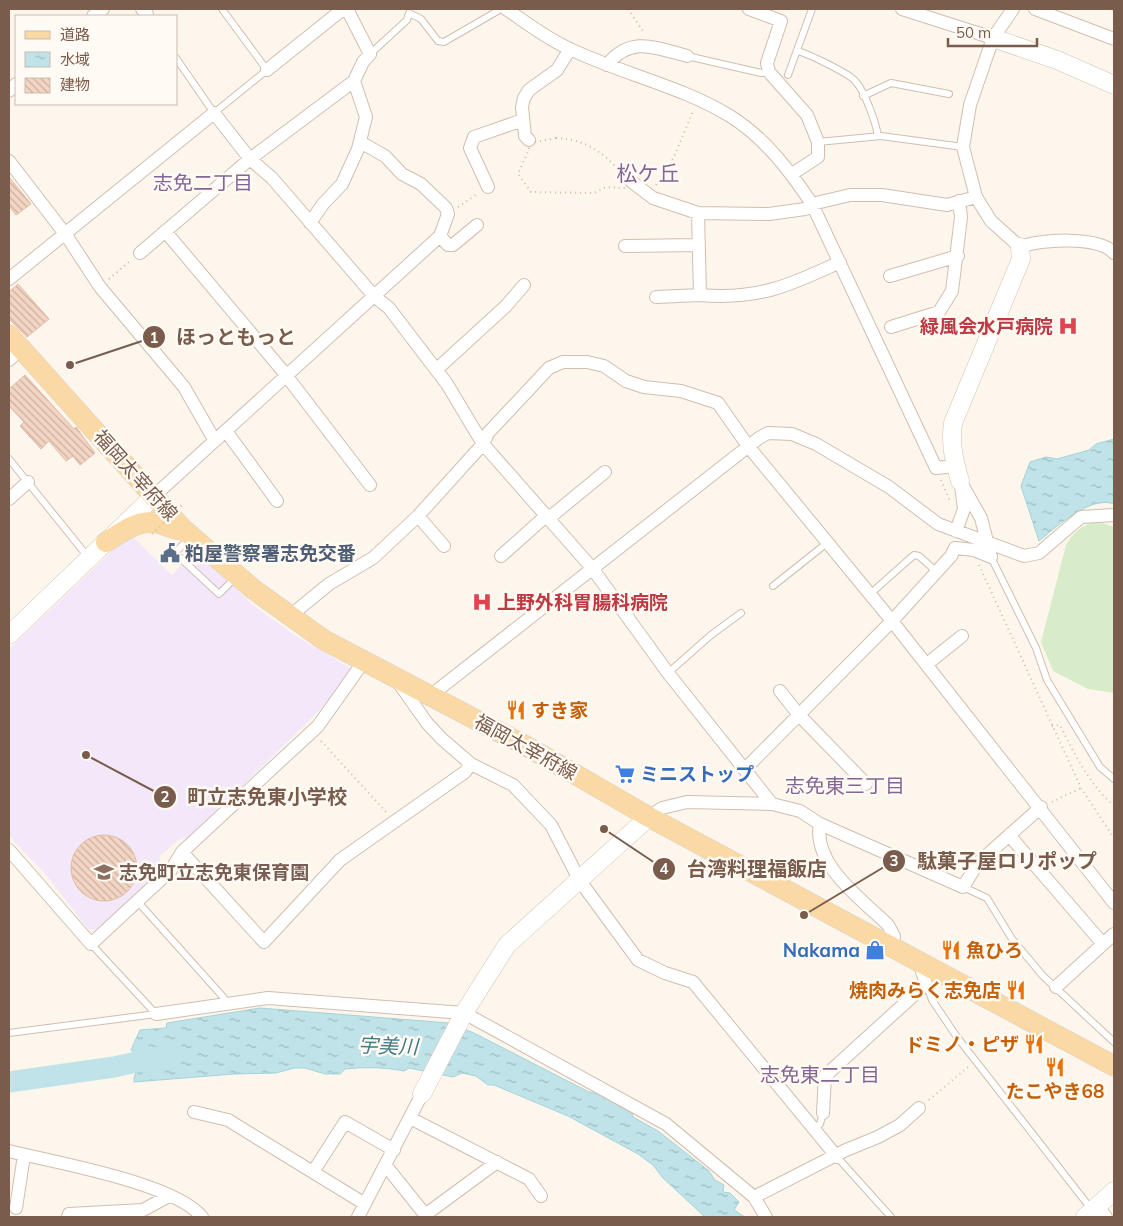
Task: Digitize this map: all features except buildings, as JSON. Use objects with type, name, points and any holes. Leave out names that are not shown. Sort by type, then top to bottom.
[{"type":"main road","name":"福岡太宰府線","points":[[13,348],[187,532],[237,576],[324,640],[528,747],[649,817],[1114,1066]]},
{"type":"main road","points":[[106,542],[135,525],[154,522],[187,532]]},
{"type":"street","points":[[140,253],[250,159],[354,81],[363,62],[370,54],[345,9],[267,70]]},
{"type":"street","points":[[506,9],[570,49],[697,100],[731,117],[752,133],[792,174],[812,204],[936,468],[958,474],[981,518],[991,557]]},
{"type":"street","points":[[749,9],[781,21],[766,63],[769,72],[807,115],[818,142],[818,157],[792,174]]},
{"type":"street","points":[[902,9],[1057,60],[1114,85]]},
{"type":"street","points":[[958,525],[964,509],[950,440],[955,416],[1021,259],[1020,247],[991,221],[976,197],[963,147],[970,105],[993,38],[1013,9]]},
{"type":"street","points":[[1035,9],[1114,39]]},
{"type":"street","points":[[608,65],[616,55],[630,47],[639,46],[687,56]]},
{"type":"street","points":[[530,140],[525,136],[522,107],[524,98],[529,90],[557,70],[570,49]]},
{"type":"street","points":[[310,223],[323,204],[342,184],[360,142],[366,117],[354,81]]},
{"type":"street","points":[[9,279],[66,235],[214,113],[250,159],[272,178],[374,296],[389,308],[436,370],[483,444],[592,568],[668,673],[746,768],[772,804]]},
{"type":"street","points":[[488,187],[470,148],[474,137],[523,120]]},
{"type":"street","points":[[9,635],[154,496],[440,236],[448,214],[446,208],[421,184],[402,174],[385,156],[360,142]]},
{"type":"street","points":[[9,161],[66,235],[100,287],[184,387],[215,441]]},
{"type":"street","points":[[632,182],[648,195],[674,206],[698,213],[769,214],[805,209],[812,204],[850,195],[882,195],[947,205],[976,197]]},
{"type":"street","points":[[891,327],[939,312],[952,291],[958,256],[961,217],[959,201]]},
{"type":"street","points":[[698,213],[700,295]]},
{"type":"street","points":[[440,236],[448,245],[453,245],[477,225]]},
{"type":"street","points":[[165,231],[286,376],[370,485]]},
{"type":"street","points":[[1020,247],[1031,243],[1089,241],[1110,249],[1114,254]]},
{"type":"street","points":[[625,246],[699,245]]},
{"type":"street","points":[[890,276],[958,256]]},
{"type":"street","points":[[656,297],[700,295],[728,298],[758,295],[802,280],[840,262]]},
{"type":"street","points":[[436,370],[506,306],[524,285]]},
{"type":"street","points":[[290,616],[329,584],[372,558],[418,516],[483,444],[488,433],[549,368],[563,362],[587,362],[604,366],[626,381],[644,387],[681,391],[718,403],[748,446],[927,664],[1041,807],[1114,903]]},
{"type":"street","points":[[226,431],[277,501]]},
{"type":"street","points":[[430,696],[748,446],[768,433],[792,434],[816,444],[889,487],[938,524],[958,525],[987,544],[1024,556],[1039,553],[1081,517],[1114,515]]},
{"type":"street","points":[[501,556],[548,516],[605,472]]},
{"type":"street","points":[[9,499],[28,482]]},
{"type":"street","points":[[418,516],[444,546]]},
{"type":"street","points":[[746,768],[892,621],[951,556],[954,548],[974,550],[991,557]]},
{"type":"street","points":[[927,664],[962,636]]},
{"type":"street","points":[[9,850],[92,944],[170,870],[182,852],[312,732],[364,661]]},
{"type":"street","points":[[395,678],[427,723],[471,764],[513,785],[532,804],[551,825],[580,882],[638,960],[665,973],[694,982],[837,1157]]},
{"type":"street","points":[[780,691],[799,714],[866,784]]},
{"type":"street","points":[[182,852],[264,942],[340,860],[465,772],[471,764]]},
{"type":"street","points":[[358,1217],[460,1020],[508,945],[580,882],[649,817],[662,808],[687,802],[772,804],[800,811],[820,824],[963,887],[978,863],[1041,807]]},
{"type":"street","points":[[820,824],[818,833],[823,851],[834,872],[888,925],[894,936],[892,948]]},
{"type":"street","points":[[1009,835],[1103,944]]},
{"type":"street","points":[[1056,987],[1114,934]]},
{"type":"street","points":[[823,1113],[825,1076],[926,984],[919,962]]},
{"type":"street","points":[[156,1014],[268,998],[460,1020],[666,1124],[754,1197],[766,1217]]},
{"type":"street","points":[[754,1197],[900,1125],[919,1108]]},
{"type":"street","points":[[194,1112],[228,1120],[365,1204]]},
{"type":"street","points":[[410,1118],[529,1179],[541,1196]]},
{"type":"street","points":[[313,1172],[345,1122],[394,1150]]},
{"type":"street","points":[[9,1152],[126,1179],[169,1196],[202,1217]]},
{"type":"street","points":[[16,1208],[24,1155]]},
{"type":"street","points":[[386,1166],[426,1216],[496,1162]]},
{"type":"street","points":[[1095,1213],[1114,1191]]},
{"type":"street","points":[[68,1217],[69,1214],[143,1210],[169,1196]]},
{"type":"lane","points":[[178,61],[214,113],[267,70],[222,9]]},
{"type":"lane","points":[[370,54],[407,20],[409,11],[420,19],[438,41],[444,42],[501,9]]},
{"type":"lane","points":[[788,75],[812,9]]},
{"type":"lane","points":[[798,51],[807,53],[856,81],[877,127],[878,136]]},
{"type":"lane","points":[[687,56],[761,73],[769,72]]},
{"type":"lane","points":[[863,96],[891,83],[949,94]]},
{"type":"lane","points":[[818,142],[878,136],[963,147]]},
{"type":"lane","points":[[9,459],[88,558]]},
{"type":"lane","points":[[187,532],[175,553],[219,594],[237,576]]},
{"type":"lane","points":[[773,586],[827,543]]},
{"type":"lane","points":[[870,594],[914,555],[920,556],[937,572]]},
{"type":"lane","points":[[991,557],[1036,648],[1047,680],[1100,768],[1114,779]]},
{"type":"lane","points":[[668,673],[711,635],[741,613]]},
{"type":"lane","points":[[963,887],[987,898],[1012,938],[1043,976],[1114,1042]]},
{"type":"lane","points":[[138,902],[224,998],[225,1003]]},
{"type":"lane","points":[[92,944],[156,1014]]},
{"type":"lane","points":[[926,984],[932,1000],[975,1060],[1095,1213]]},
{"type":"lane","points":[[9,1033],[156,1014]]},
{"type":"lane","points":[[814,1129],[820,1124],[823,1113]]},
{"type":"lane","points":[[837,1157],[891,1217]]},
{"type":"path","points":[[628,9],[643,31],[639,46]]},
{"type":"path","points":[[1108,9],[1114,11]]},
{"type":"path","points":[[648,195],[674,158],[697,100]]},
{"type":"path","points":[[556,138],[586,142],[602,153],[632,182],[625,188],[606,187],[594,193],[531,192],[518,174],[529,149],[530,140],[536,142],[556,138]]},
{"type":"path","points":[[448,214],[488,187]]},
{"type":"path","points":[[100,287],[140,253]]},
{"type":"path","points":[[936,468],[958,525]]},
{"type":"path","points":[[152,534],[182,505]]},
{"type":"path","points":[[974,550],[986,581],[1081,788],[1114,838]]},
{"type":"path","points":[[1052,726],[1060,725],[1076,758],[1097,791],[1114,806]]},
{"type":"path","points":[[312,732],[394,821]]},
{"type":"path","points":[[1041,807],[1081,788]]},
{"type":"path","points":[[919,1108],[975,1060]]},
{"type":"shaded area","points":[[130,534],[172,575],[190,554],[200,554],[253,605],[293,634],[352,669],[328,701],[302,728],[188,838],[178,840],[159,857],[164,867],[98,930],[88,929],[47,876],[9,836],[9,649]]},
{"type":"green space","points":[[1091,523],[1103,523],[1114,527],[1114,693],[1088,689],[1053,671],[1041,642],[1066,545],[1077,531]]},
{"type":"water","points":[[1114,439],[1114,504],[1105,502],[1085,508],[1064,521],[1039,541],[1021,486],[1030,462],[1046,457],[1057,459],[1089,450],[1096,444]]},
{"type":"water","points":[[260,1008],[449,1023],[474,1033],[589,1092],[598,1094],[632,1113],[633,1117],[658,1131],[709,1171],[715,1180],[724,1185],[723,1192],[730,1193],[739,1202],[734,1210],[745,1217],[705,1217],[663,1178],[653,1165],[638,1154],[568,1116],[494,1085],[488,1085],[476,1076],[462,1073],[453,1077],[409,1068],[404,1071],[382,1068],[352,1068],[345,1069],[340,1074],[325,1074],[305,1068],[294,1068],[276,1073],[234,1074],[134,1082],[134,1077],[140,1064],[131,1050],[140,1030],[166,1028],[167,1023]]},
{"type":"waterway","name":"宇美川","points":[[9,1082],[114,1067],[168,1055]]},
{"type":"place","name":"緑風会水戸病院","points":[[1068,326]]},
{"type":"place","name":"ほっともっと","points":[[70,365]]},
{"type":"place","name":"粕屋警察署志免交番","points":[[170,553]]},
{"type":"place","name":"上野外科胃腸科病院","points":[[482,602]]},
{"type":"place","name":"すき家","points":[[516,710]]},
{"type":"place","name":"町立志免東小学校","points":[[86,755]]},
{"type":"place","name":"ミニストップ","points":[[625,774]]},
{"type":"place","name":"台湾料理福飯店","points":[[604,829]]},
{"type":"place","name":"志免町立志免東保育園","points":[[104,872]]},
{"type":"place","name":"駄菓子屋ロリポップ","points":[[804,915]]},
{"type":"place","name":"Nakama","points":[[875,950]]},
{"type":"place","name":"魚ひろ","points":[[951,950]]},
{"type":"place","name":"焼肉みらく志免店","points":[[1016,990]]},
{"type":"place","name":"ドミノ・ピザ","points":[[1034,1044]]},
{"type":"place","name":"たこやき68","points":[[1055,1067]]},
{"type":"district","name":"松ケ丘","points":[[648,174]]},
{"type":"district","name":"志免二丁目","points":[[203,183]]},
{"type":"district","name":"志免東三丁目","points":[[845,786]]},
{"type":"district","name":"志免東二丁目","points":[[820,1075]]}]
